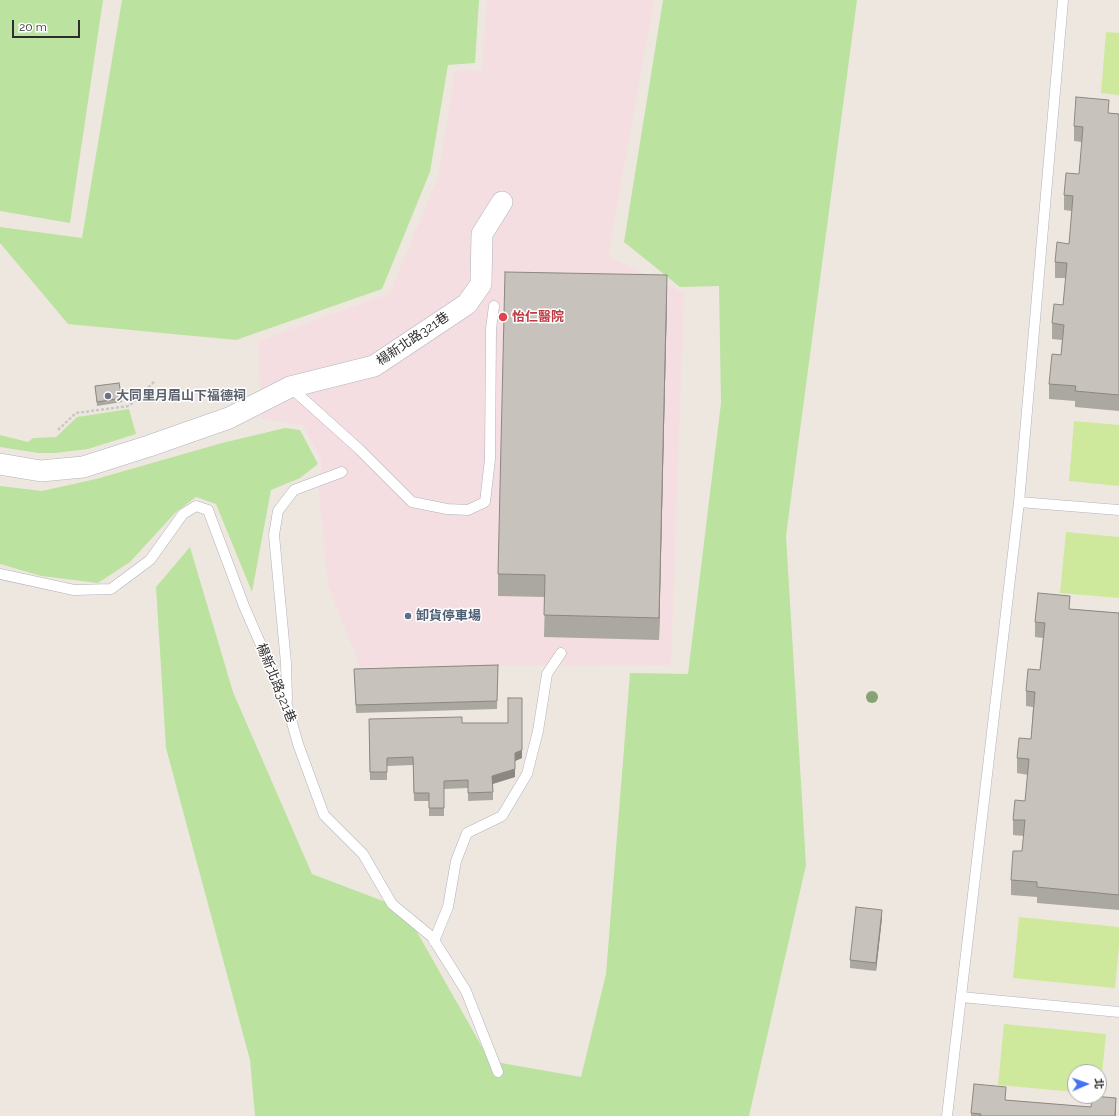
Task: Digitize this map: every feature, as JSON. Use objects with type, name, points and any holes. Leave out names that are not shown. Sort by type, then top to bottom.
[{"type":"street","name":"楊新北路321巷","points":[[0,464],[41,471],[83,467],[150,446],[229,418],[290,387],[374,366],[466,304],[481,284],[482,234],[502,202]]},
{"type":"lane","points":[[947,1116],[1019,502],[1063,0]]},
{"type":"lane","points":[[290,387],[359,449],[412,502],[447,509],[468,510],[485,502],[486,495],[490,458],[491,329],[494,306]]},
{"type":"lane","points":[[287,705],[286,663],[274,535],[278,511],[294,490],[342,472]]},
{"type":"lane","points":[[1019,502],[1119,510]]},
{"type":"lane","name":"楊新北路321巷","points":[[0,574],[74,590],[111,589],[150,560],[183,514],[196,506],[208,510],[244,606],[287,705],[298,744],[324,815],[362,854],[392,904],[432,937],[466,991],[498,1072]]},
{"type":"lane","points":[[434,941],[448,907],[456,861],[467,833],[502,816],[527,774],[538,731],[547,674],[562,653]]},
{"type":"lane","points":[[961,997],[1119,1012]]},
{"type":"path","points":[[58,430],[76,413],[129,406],[155,381]]},
{"type":"shaded area","name":"怡仁醫院","points":[[487,0],[654,0],[608,256],[684,293],[671,665],[360,667],[328,585],[318,484],[322,462],[303,425],[261,419],[258,341],[390,293],[438,177],[455,70],[482,71]]},
{"type":"green space","points":[[0,0],[103,0],[70,223],[0,211]]},
{"type":"green space","points":[[122,0],[479,0],[475,63],[448,65],[430,172],[382,289],[236,340],[68,324],[0,243],[0,227],[82,238]]},
{"type":"green space","points":[[663,0],[857,0],[786,536],[806,865],[749,1116],[255,1116],[250,1060],[166,748],[156,587],[190,547],[233,692],[312,874],[404,909],[490,1061],[581,1077],[606,974],[630,673],[688,674],[721,403],[719,286],[680,287],[624,242]]},
{"type":"green space","points":[[1106,32],[1119,33],[1119,95],[1101,93]]},
{"type":"green space","points":[[129,409],[136,434],[88,449],[55,453],[38,453],[0,447],[0,435],[28,442],[33,438],[56,437],[77,417]]},
{"type":"green space","points":[[1074,421],[1119,425],[1119,486],[1069,481]]},
{"type":"green space","points":[[285,428],[300,430],[318,464],[300,478],[271,490],[252,592],[216,504],[196,497],[176,512],[130,562],[98,583],[41,576],[0,564],[0,486],[42,491],[96,479],[222,443]]},
{"type":"green space","points":[[1066,532],[1119,537],[1119,598],[1060,593]]},
{"type":"green space","points":[[1019,917],[1119,927],[1119,946],[1115,988],[1013,978]]},
{"type":"green space","points":[[1004,1024],[1106,1034],[1103,1064],[1067,1064],[1067,1091],[998,1085]]},
{"type":"building","points":[[1076,97],[1109,100],[1108,113],[1119,114],[1119,395],[1075,391],[1076,386],[1049,384],[1052,354],[1061,355],[1064,325],[1052,323],[1054,304],[1063,305],[1067,263],[1055,262],[1057,242],[1069,244],[1073,196],[1064,195],[1066,173],[1079,174],[1083,127],[1074,126]]},
{"type":"building","name":"怡仁醫院","points":[[505,272],[667,275],[659,618],[544,615],[545,575],[498,574]]},
{"type":"building","name":"大同里月眉山下福德祠","points":[[119,383],[122,398],[97,402],[95,386]]},
{"type":"building","points":[[1038,593],[1070,596],[1069,609],[1119,613],[1119,895],[1037,887],[1037,882],[1011,880],[1013,851],[1022,851],[1025,820],[1013,820],[1015,800],[1025,801],[1029,759],[1017,758],[1019,738],[1031,739],[1035,692],[1026,691],[1028,669],[1040,670],[1045,623],[1035,622]]},
{"type":"building","points":[[498,665],[497,701],[356,705],[354,669]]},
{"type":"building","points":[[508,698],[522,698],[522,750],[515,753],[515,769],[492,776],[493,792],[468,793],[468,780],[444,781],[444,808],[429,808],[429,793],[414,793],[413,757],[387,758],[387,772],[370,772],[369,719],[462,717],[462,723],[508,723]]},
{"type":"building","points":[[856,907],[882,910],[876,963],[850,960]]},
{"type":"building","points":[[974,1084],[1006,1087],[1005,1100],[1091,1107],[1091,1104],[1107,1104],[1107,1097],[1116,1098],[1115,1116],[980,1116],[981,1114],[971,1113]]},
{"type":"place","name":"怡仁醫院","points":[[503,317]]},
{"type":"place","name":"大同里月眉山下福德祠","points":[[108,396]]},
{"type":"place","name":"卸貨停車場","points":[[408,616]]}]
